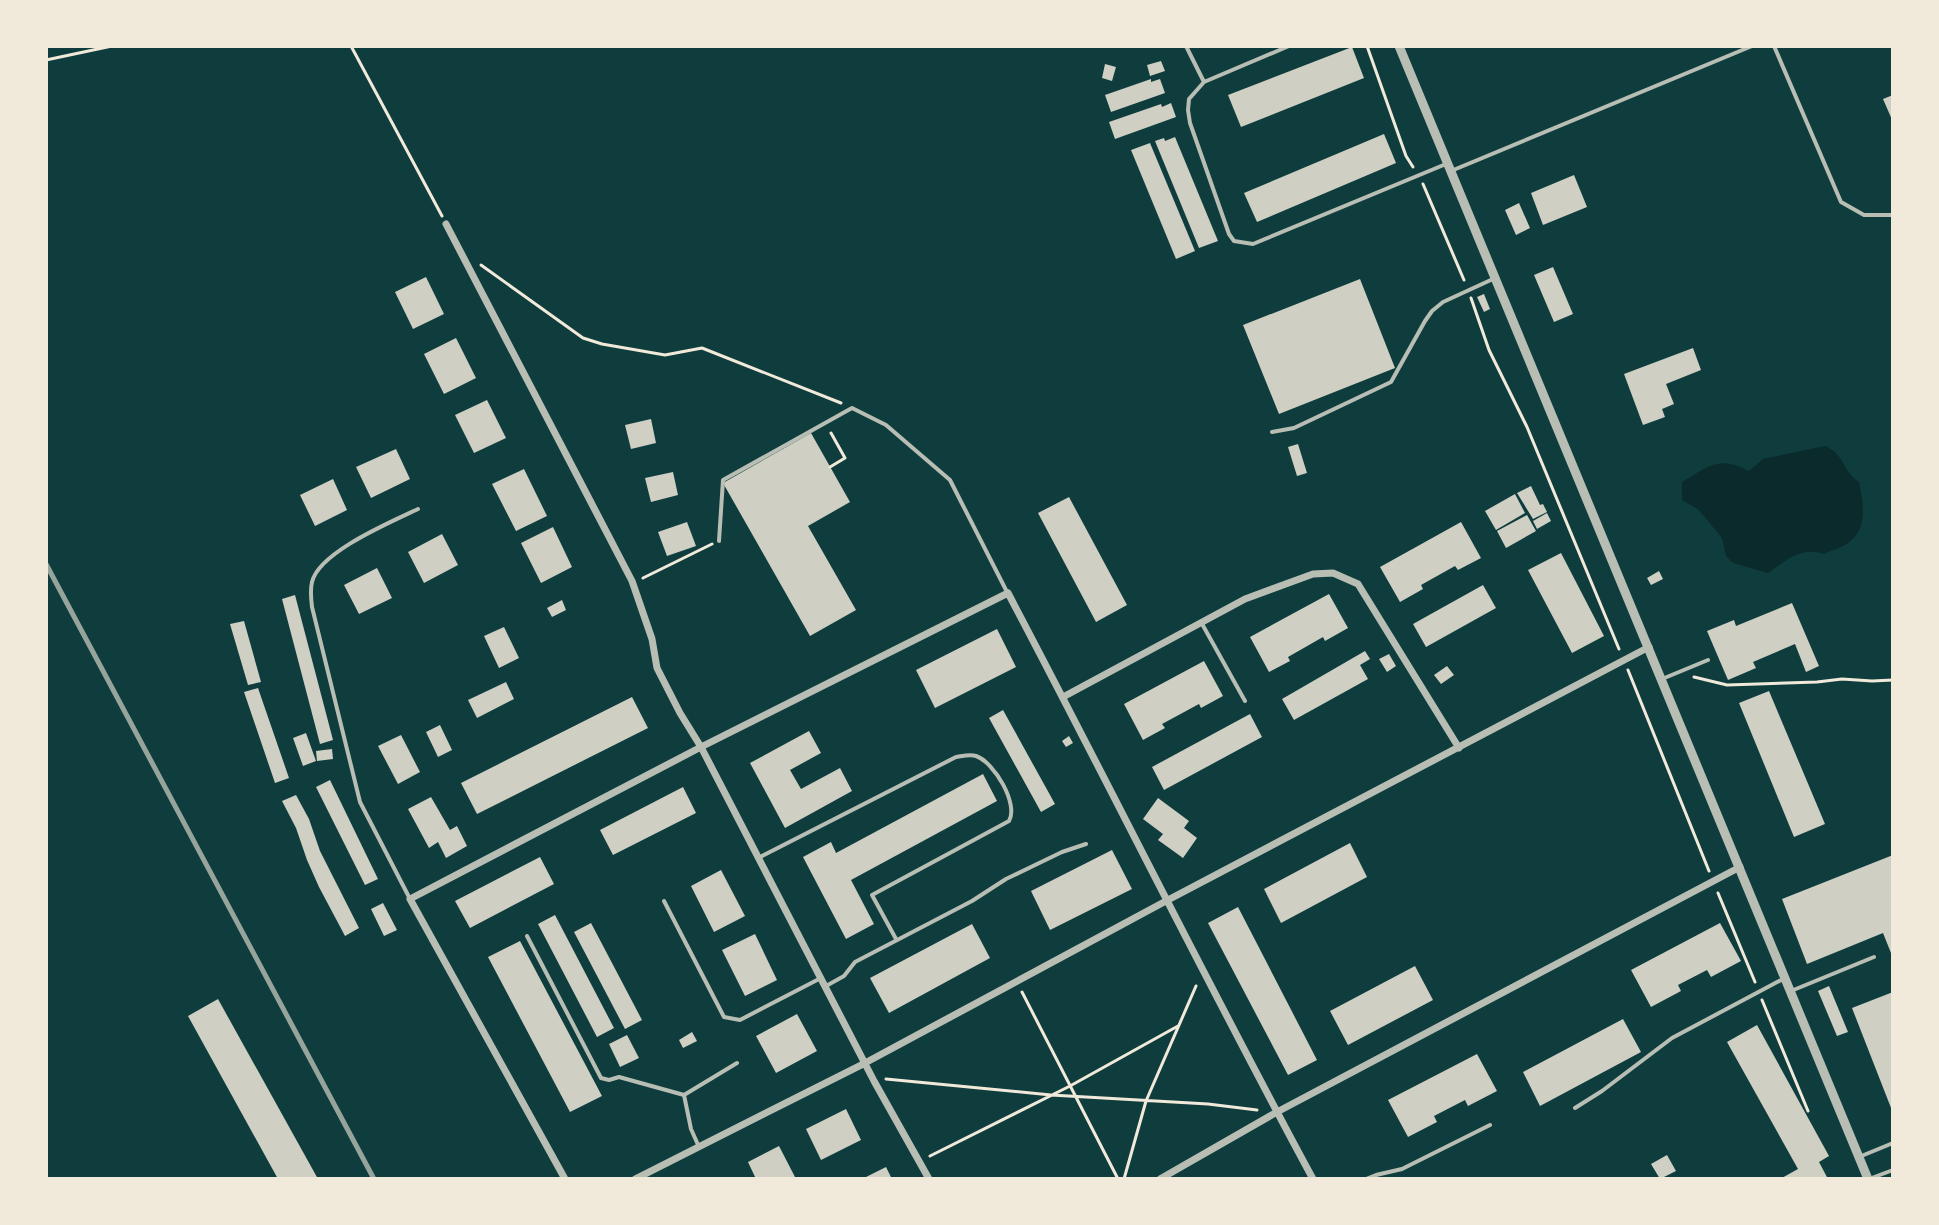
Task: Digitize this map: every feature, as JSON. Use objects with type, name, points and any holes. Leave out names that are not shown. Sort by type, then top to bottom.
[{"type":"street","points":[[1399,46],[1869,1179]]},
{"type":"street","points":[[446,224],[632,581],[652,639],[657,668],[872,1078],[929,1179]]},
{"type":"street","points":[[1063,697],[1245,599],[1313,574],[1333,573],[1358,584],[1459,748]]},
{"type":"street","points":[[565,1179],[410,899],[701,747],[1008,593],[1202,971],[1313,1179]]},
{"type":"street","points":[[635,1179],[865,1063],[1649,647]]},
{"type":"street","points":[[1160,1179],[1277,1112],[1740,867]]},
{"type":"lane","points":[[1186,46],[1204,82]]},
{"type":"lane","points":[[1289,46],[1204,82],[1189,99],[1190,123],[1234,241],[1253,244],[1752,46]]},
{"type":"lane","points":[[1774,46],[1841,202],[1864,215],[1893,215]]},
{"type":"lane","points":[[1272,432],[1294,428],[1391,382],[1432,311],[1443,302],[1495,278]]},
{"type":"lane","points":[[719,541],[723,480],[852,408],[886,425],[950,480],[1008,593]]},
{"type":"lane","points":[[410,899],[360,802],[312,607],[311,591],[312,580],[333,554],[418,509]]},
{"type":"lane","points":[[1201,622],[1245,701]]},
{"type":"lane","points":[[1662,679],[1708,660]]},
{"type":"lane","points":[[758,858],[956,757],[977,756],[1001,780],[1012,815],[1009,821],[872,895],[896,939]]},
{"type":"lane","points":[[825,987],[844,976],[855,962],[896,939],[972,901],[1006,879],[1086,844]]},
{"type":"lane","points":[[664,901],[724,1017],[740,1020],[821,978]]},
{"type":"lane","points":[[527,936],[601,1078],[609,1080],[619,1077],[684,1095],[737,1063]]},
{"type":"lane","points":[[1791,991],[1874,957]]},
{"type":"lane","points":[[1575,1108],[1672,1038],[1786,978]]},
{"type":"lane","points":[[684,1095],[691,1129],[699,1147]]},
{"type":"lane","points":[[1366,1179],[1402,1169],[1490,1125]]},
{"type":"lane","points":[[1859,1157],[1893,1143]]},
{"type":"lane","points":[[1869,1179],[1893,1170]]},
{"type":"path","points":[[46,60],[112,46]]},
{"type":"path","points":[[351,46],[446,224]]},
{"type":"path","points":[[1367,46],[1406,156],[1422,181],[1468,290],[1489,350],[1527,427],[1808,1111]]},
{"type":"path","points":[[480,264],[583,338],[665,355],[702,348],[852,408]]},
{"type":"path","points":[[825,423],[845,458],[830,467]]},
{"type":"path","points":[[632,581],[719,541]]},
{"type":"path","points":[[1678,672],[1727,685],[1842,679],[1893,680]]},
{"type":"path","points":[[1124,1179],[1146,1101],[1202,971]]},
{"type":"path","points":[[1016,982],[1118,1179]]},
{"type":"path","points":[[919,1162],[1070,1086],[1178,1026]]},
{"type":"path","points":[[872,1078],[1277,1112]]},
{"type":"water","points":[[1825,446],[1836,453],[1859,482],[1863,515],[1855,537],[1824,554],[1801,553],[1768,573],[1733,563],[1726,556],[1722,538],[1698,509],[1682,500],[1682,482],[1714,464],[1729,464],[1749,471],[1763,459]]},
{"type":"building","points":[[1352,47],[1364,78],[1241,127],[1228,95]]},
{"type":"building","points":[[1161,61],[1165,71],[1150,76],[1147,65]]},
{"type":"building","points":[[1105,64],[1116,67],[1112,81],[1102,78]]},
{"type":"building","points":[[1151,79],[1151,82],[1160,79],[1165,93],[1111,112],[1105,95]]},
{"type":"building","points":[[1893,95],[1893,122],[1883,99]]},
{"type":"building","points":[[1171,103],[1176,117],[1115,139],[1109,122]]},
{"type":"building","points":[[1384,134],[1396,163],[1257,222],[1244,193]]},
{"type":"building","points":[[1175,137],[1218,241],[1199,248],[1155,141]]},
{"type":"building","points":[[1150,143],[1195,251],[1176,259],[1131,150]]},
{"type":"building","points":[[1574,175],[1587,207],[1543,225],[1531,193]]},
{"type":"building","points":[[1519,203],[1530,228],[1516,235],[1505,210]]},
{"type":"building","points":[[1553,267],[1573,314],[1554,322],[1534,275]]},
{"type":"building","points":[[426,277],[444,314],[413,329],[395,292]]},
{"type":"building","points":[[1360,279],[1395,368],[1279,414],[1243,325]]},
{"type":"building","points":[[1484,294],[1490,309],[1484,312],[1477,297]]},
{"type":"building","points":[[456,338],[476,378],[444,394],[424,354]]},
{"type":"building","points":[[1693,348],[1701,370],[1666,384],[1674,404],[1662,409],[1665,417],[1643,425],[1624,374]]},
{"type":"building","points":[[487,400],[506,438],[474,453],[455,415]]},
{"type":"building","points":[[651,419],[656,443],[631,449],[625,425]]},
{"type":"building","points":[[811,433],[850,502],[808,526],[856,610],[810,636],[723,483]]},
{"type":"building","points":[[1298,444],[1307,473],[1297,476],[1288,447]]},
{"type":"building","points":[[396,449],[410,479],[371,498],[356,467]]},
{"type":"building","points":[[524,469],[547,516],[516,531],[492,484]]},
{"type":"building","points":[[673,472],[678,495],[651,502],[645,478]]},
{"type":"building","points":[[333,479],[347,510],[315,526],[300,495]]},
{"type":"building","points":[[1531,486],[1547,512],[1533,519],[1517,493]]},
{"type":"building","points":[[1515,494],[1525,513],[1496,530],[1485,511]]},
{"type":"building","points":[[1069,497],[1127,605],[1096,622],[1038,513]]},
{"type":"building","points":[[1547,513],[1551,521],[1537,529],[1533,521]]},
{"type":"building","points":[[1527,515],[1536,531],[1506,548],[1497,531]]},
{"type":"building","points":[[687,522],[696,546],[667,556],[658,532]]},
{"type":"building","points":[[1461,522],[1481,558],[1458,570],[1455,566],[1421,585],[1423,589],[1400,602],[1380,567]]},
{"type":"building","points":[[553,527],[572,567],[541,583],[521,543]]},
{"type":"building","points":[[442,534],[458,565],[424,583],[408,552]]},
{"type":"building","points":[[1561,553],[1604,636],[1572,653],[1528,570]]},
{"type":"building","points":[[377,568],[392,598],[359,614],[344,585]]},
{"type":"building","points":[[1659,571],[1663,579],[1651,585],[1647,578]]},
{"type":"building","points":[[1483,585],[1496,608],[1426,647],[1413,624]]},
{"type":"building","points":[[1329,594],[1348,628],[1325,641],[1323,637],[1269,672],[1250,637]]},
{"type":"building","points":[[295,595],[333,740],[320,744],[282,599]]},
{"type":"building","points":[[562,600],[566,610],[552,617],[547,608]]},
{"type":"building","points":[[1792,603],[1819,666],[1806,672],[1795,644],[1753,662],[1756,668],[1728,680],[1707,631],[1734,620],[1736,626]]},
{"type":"building","points":[[244,621],[261,682],[248,685],[230,624]]},
{"type":"building","points":[[504,627],[519,658],[499,668],[484,636]]},
{"type":"building","points":[[997,629],[1016,667],[935,708],[916,670]]},
{"type":"building","points":[[1365,651],[1370,659],[1360,665],[1368,679],[1294,720],[1282,699]]},
{"type":"building","points":[[1389,654],[1396,666],[1387,672],[1379,659]]},
{"type":"building","points":[[1204,661],[1223,696],[1201,708],[1199,704],[1162,724],[1165,728],[1143,740],[1124,704]]},
{"type":"building","points":[[1447,666],[1454,675],[1441,684],[1434,675]]},
{"type":"building","points":[[506,682],[514,699],[477,718],[468,700]]},
{"type":"building","points":[[258,688],[289,778],[275,783],[244,692]]},
{"type":"building","points":[[1769,691],[1825,824],[1794,837],[1739,703]]},
{"type":"building","points":[[632,697],[648,728],[477,814],[461,783]]},
{"type":"building","points":[[1003,710],[1055,804],[1041,812],[989,718]]},
{"type":"building","points":[[1250,714],[1262,737],[1164,790],[1152,767]]},
{"type":"building","points":[[440,725],[452,750],[438,757],[426,732]]},
{"type":"building","points":[[809,731],[821,753],[790,770],[801,789],[840,768],[852,791],[785,828],[750,763]]},
{"type":"building","points":[[306,733],[316,761],[303,766],[293,738]]},
{"type":"building","points":[[401,735],[420,772],[398,784],[378,746]]},
{"type":"building","points":[[1069,736],[1073,743],[1066,747],[1062,741]]},
{"type":"building","points":[[332,749],[333,759],[317,761],[316,751]]},
{"type":"building","points":[[983,774],[997,801],[851,880],[874,924],[846,939],[803,857],[831,842],[836,853]]},
{"type":"building","points":[[330,780],[378,879],[365,885],[316,787]]},
{"type":"building","points":[[683,787],[696,813],[613,855],[600,830]]},
{"type":"building","points":[[296,795],[359,928],[345,936],[319,887],[282,801]]},
{"type":"building","points":[[431,797],[450,830],[457,826],[467,846],[446,858],[438,842],[429,848],[408,809]]},
{"type":"building","points":[[1158,798],[1189,821],[1184,828],[1197,838],[1183,858],[1158,840],[1163,834],[1143,819]]},
{"type":"building","points":[[1350,843],[1367,877],[1281,923],[1264,889]]},
{"type":"building","points":[[1112,850],[1132,889],[1050,930],[1031,891]]},
{"type":"building","points":[[1893,855],[1893,958],[1883,933],[1807,964],[1782,899]]},
{"type":"building","points":[[540,857],[554,884],[470,928],[455,901]]},
{"type":"building","points":[[721,870],[745,916],[714,932],[691,886]]},
{"type":"building","points":[[383,903],[397,930],[384,936],[371,909]]},
{"type":"building","points":[[1238,907],[1317,1060],[1288,1075],[1208,923]]},
{"type":"building","points":[[555,915],[614,1028],[597,1037],[538,924]]},
{"type":"building","points":[[591,923],[642,1020],[625,1029],[574,932]]},
{"type":"building","points":[[1720,923],[1741,961],[1711,977],[1707,970],[1678,985],[1681,991],[1651,1007],[1631,970]]},
{"type":"building","points":[[972,924],[990,958],[889,1013],[870,978]]},
{"type":"building","points":[[755,934],[777,980],[745,996],[722,950]]},
{"type":"building","points":[[520,941],[602,1096],[570,1112],[488,957]]},
{"type":"building","points":[[1415,966],[1433,1000],[1348,1045],[1330,1011]]},
{"type":"building","points":[[1829,986],[1848,1032],[1837,1036],[1818,991]]},
{"type":"building","points":[[1893,992],[1893,1113],[1852,1008]]},
{"type":"building","points":[[218,999],[318,1179],[278,1179],[188,1016]]},
{"type":"building","points":[[797,1014],[817,1051],[776,1073],[756,1036]]},
{"type":"building","points":[[1623,1019],[1641,1052],[1540,1106],[1523,1072]]},
{"type":"building","points":[[1757,1025],[1829,1156],[1819,1162],[1828,1179],[1780,1179],[1798,1169],[1727,1042]]},
{"type":"building","points":[[692,1032],[697,1041],[683,1048],[679,1040]]},
{"type":"building","points":[[627,1035],[639,1058],[620,1067],[609,1044]]},
{"type":"building","points":[[1477,1054],[1497,1091],[1468,1106],[1465,1100],[1434,1116],[1437,1122],[1408,1137],[1388,1100]]},
{"type":"building","points":[[846,1109],[861,1140],[821,1160],[806,1129]]},
{"type":"building","points":[[779,1146],[795,1177],[756,1179],[748,1162]]},
{"type":"building","points":[[1667,1155],[1676,1171],[1660,1179],[1651,1164]]},
{"type":"building","points":[[886,1167],[892,1179],[862,1179]]},
{"type":"railway","points":[[46,564],[374,1179]]}]
